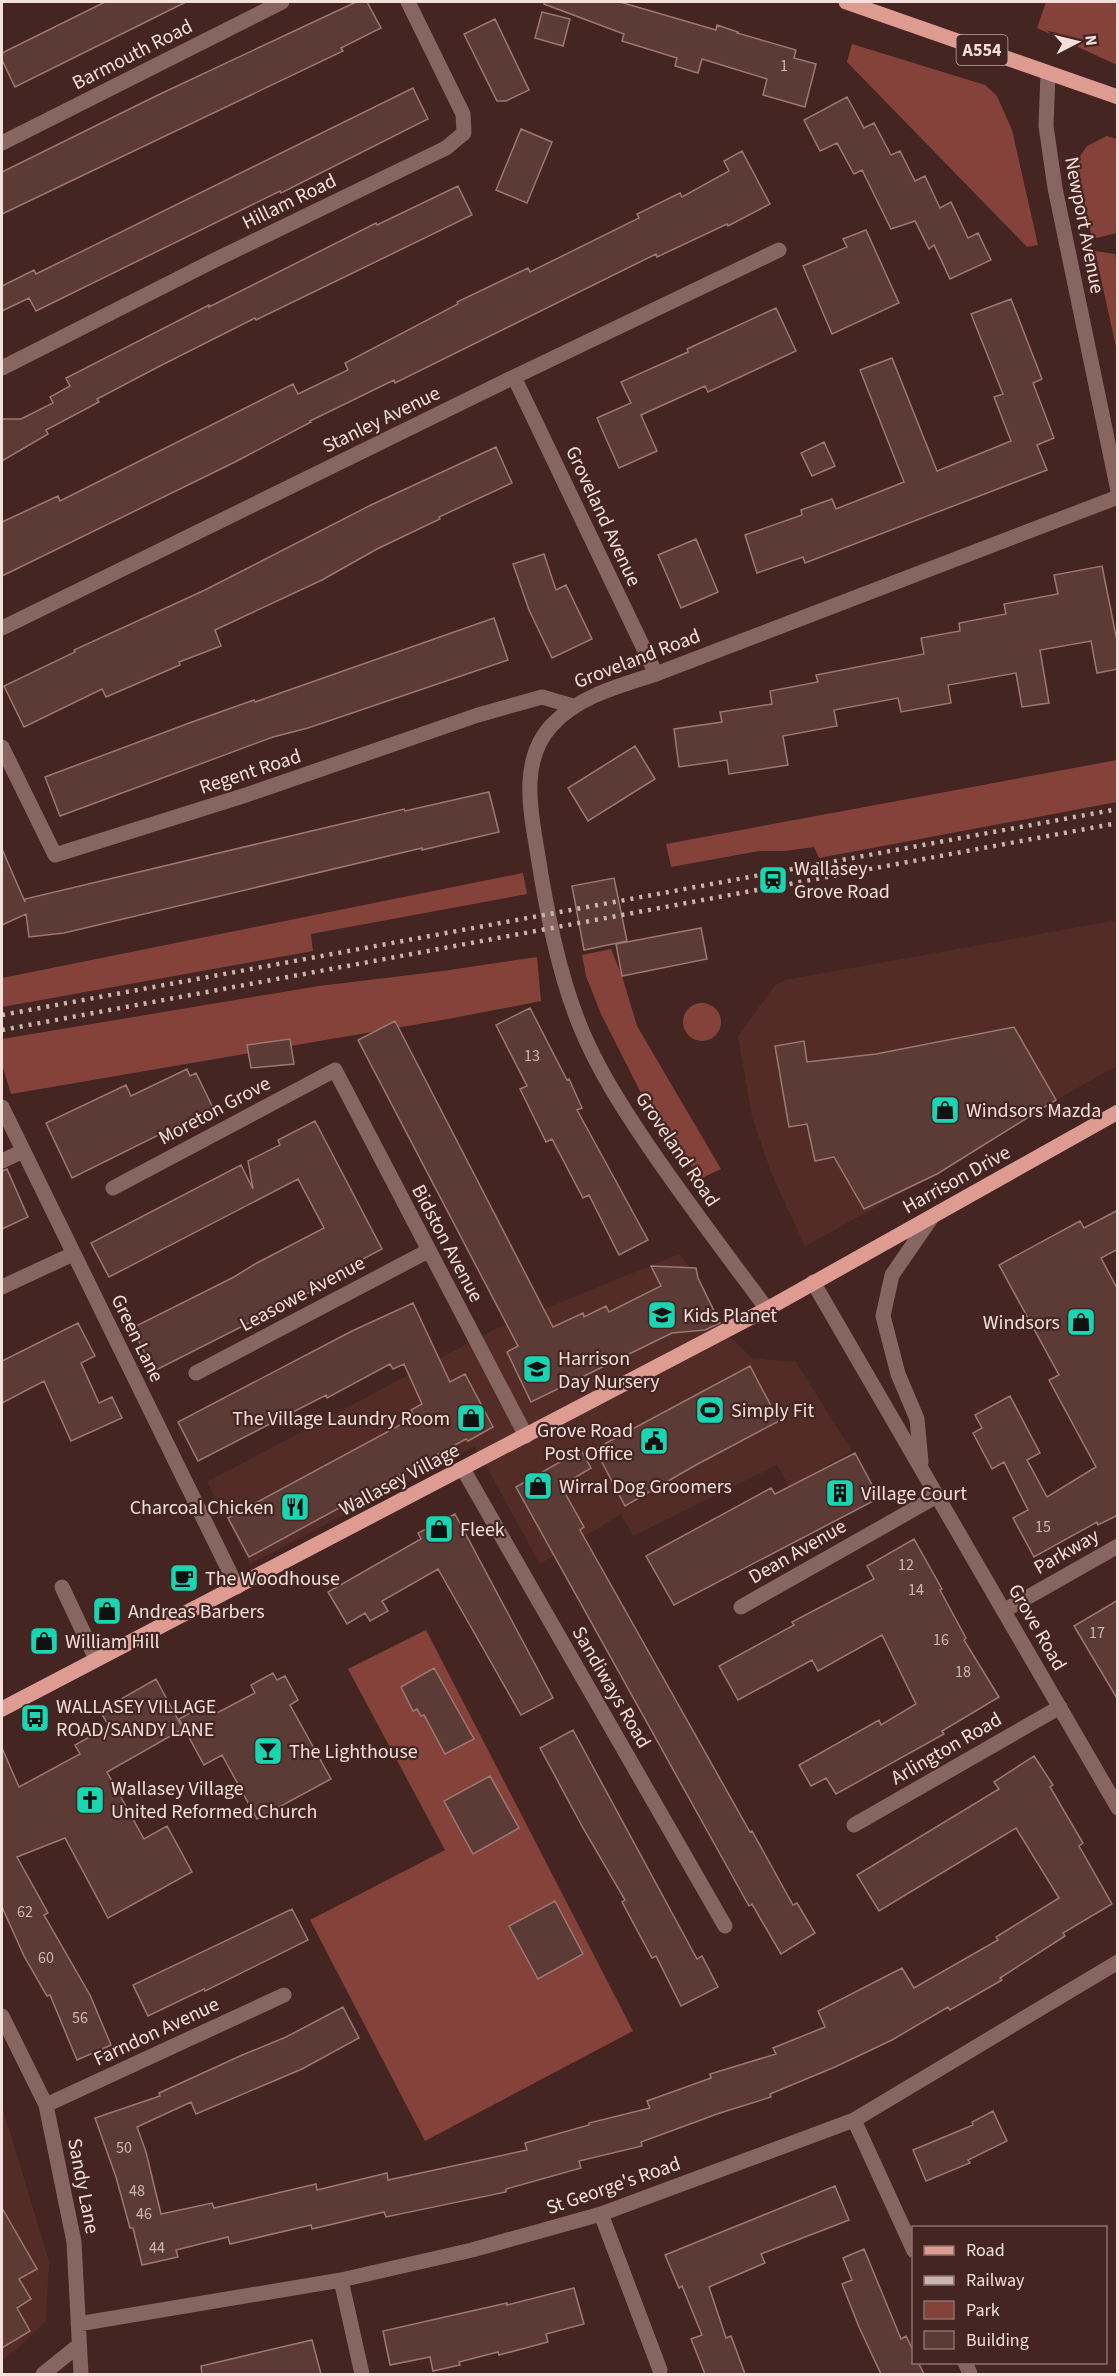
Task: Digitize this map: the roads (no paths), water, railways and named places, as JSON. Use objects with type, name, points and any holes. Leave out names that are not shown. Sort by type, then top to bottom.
[{"type":"main road","name":"A554","points":[[846,2],[1118,97]]},
{"type":"main road","name":"Harrison Drive","points":[[813,1282],[1118,1112]]},
{"type":"main road","name":"Wallasey Village","points":[[2,1709],[526,1436],[767,1309],[813,1282]]},
{"type":"street","name":"Barmouth Road","points":[[2,144],[282,2]]},
{"type":"street","name":"Hillam Road","points":[[2,368],[446,148],[464,133],[463,114],[408,2]]},
{"type":"street","name":"Newport Avenue","points":[[1048,73],[1046,126],[1055,188],[1118,491]]},
{"type":"street","name":"Stanley Avenue","points":[[2,628],[779,250]]},
{"type":"street","name":"Groveland Avenue","points":[[514,377],[656,674]]},
{"type":"street","name":"Groveland Road","points":[[767,1309],[684,1197],[619,1100],[602,1072],[580,1026],[563,978],[539,866],[529,789],[535,751],[550,726],[573,706],[612,688],[656,674],[1118,497]]},
{"type":"street","name":"Regent Road","points":[[2,747],[54,855],[246,795],[500,709],[542,697],[573,706]]},
{"type":"street","name":"Moreton Grove","points":[[113,1188],[335,1070]]},
{"type":"street","name":"Bidston Avenue","points":[[335,1070],[526,1436]]},
{"type":"street","name":"Green Lane","points":[[2,1107],[237,1587]]},
{"type":"street","points":[[2,1161],[23,1151]]},
{"type":"street","name":"Grove Road","points":[[922,1468],[917,1419],[898,1374],[883,1316],[892,1275],[932,1217]]},
{"type":"street","name":"Leasowe Avenue","points":[[196,1373],[428,1251]]},
{"type":"street","points":[[2,1287],[73,1254]]},
{"type":"street","name":"Grove Road","points":[[813,1282],[1118,1808]]},
{"type":"street","name":"Sandiways Road","points":[[463,1469],[725,1926]]},
{"type":"street","name":"Dean Avenue","points":[[741,1607],[937,1496]]},
{"type":"street","name":"Parkway","points":[[1005,1610],[1118,1546]]},
{"type":"street","points":[[62,1587],[96,1659]]},
{"type":"street","name":"Arlington Road","points":[[854,1825],[1059,1707]]},
{"type":"street","name":"St George's Road","points":[[78,2324],[341,2280],[472,2250],[602,2214],[854,2120],[1118,1962]]},
{"type":"street","name":"Farndon Avenue","points":[[46,2104],[284,1995]]},
{"type":"street","name":"Sandy Lane","points":[[2,2016],[46,2104],[74,2242],[81,2374]]},
{"type":"street","points":[[854,2120],[912,2247]]},
{"type":"street","points":[[602,2214],[660,2370]]},
{"type":"street","points":[[341,2280],[362,2374]]},
{"type":"street","points":[[43,2374],[79,2345]]},
{"type":"railway","points":[[2,1015],[1118,809]]},
{"type":"railway","points":[[2,1030],[1118,823]]},
{"type":"place","name":"Wallasey Grove Road","points":[[773,880]]},
{"type":"place","name":"Windsors Mazda","points":[[945,1110]]},
{"type":"place","name":"Kids Planet","points":[[662,1315]]},
{"type":"place","name":"Windsors","points":[[1081,1322]]},
{"type":"place","name":"Harrison Day Nursery","points":[[537,1369]]},
{"type":"place","name":"Simply Fit","points":[[710,1410]]},
{"type":"place","name":"The Village Laundry Room","points":[[471,1418]]},
{"type":"place","name":"Grove Road Post Office","points":[[654,1441]]},
{"type":"place","name":"Wirral Dog Groomers","points":[[538,1486]]},
{"type":"place","name":"Village Court","points":[[840,1493]]},
{"type":"place","name":"Charcoal Chicken","points":[[295,1507]]},
{"type":"place","name":"Fleek","points":[[439,1529]]},
{"type":"place","name":"The Woodhouse","points":[[184,1578]]},
{"type":"place","name":"Andreas Barbers","points":[[107,1611]]},
{"type":"place","name":"William Hill","points":[[44,1641]]},
{"type":"place","name":"WALLASEY VILLAGE ROAD/SANDY LANE","points":[[35,1718]]},
{"type":"place","name":"The Lighthouse","points":[[268,1751]]},
{"type":"place","name":"Wallasey Village United Reformed Church","points":[[90,1800]]}]
